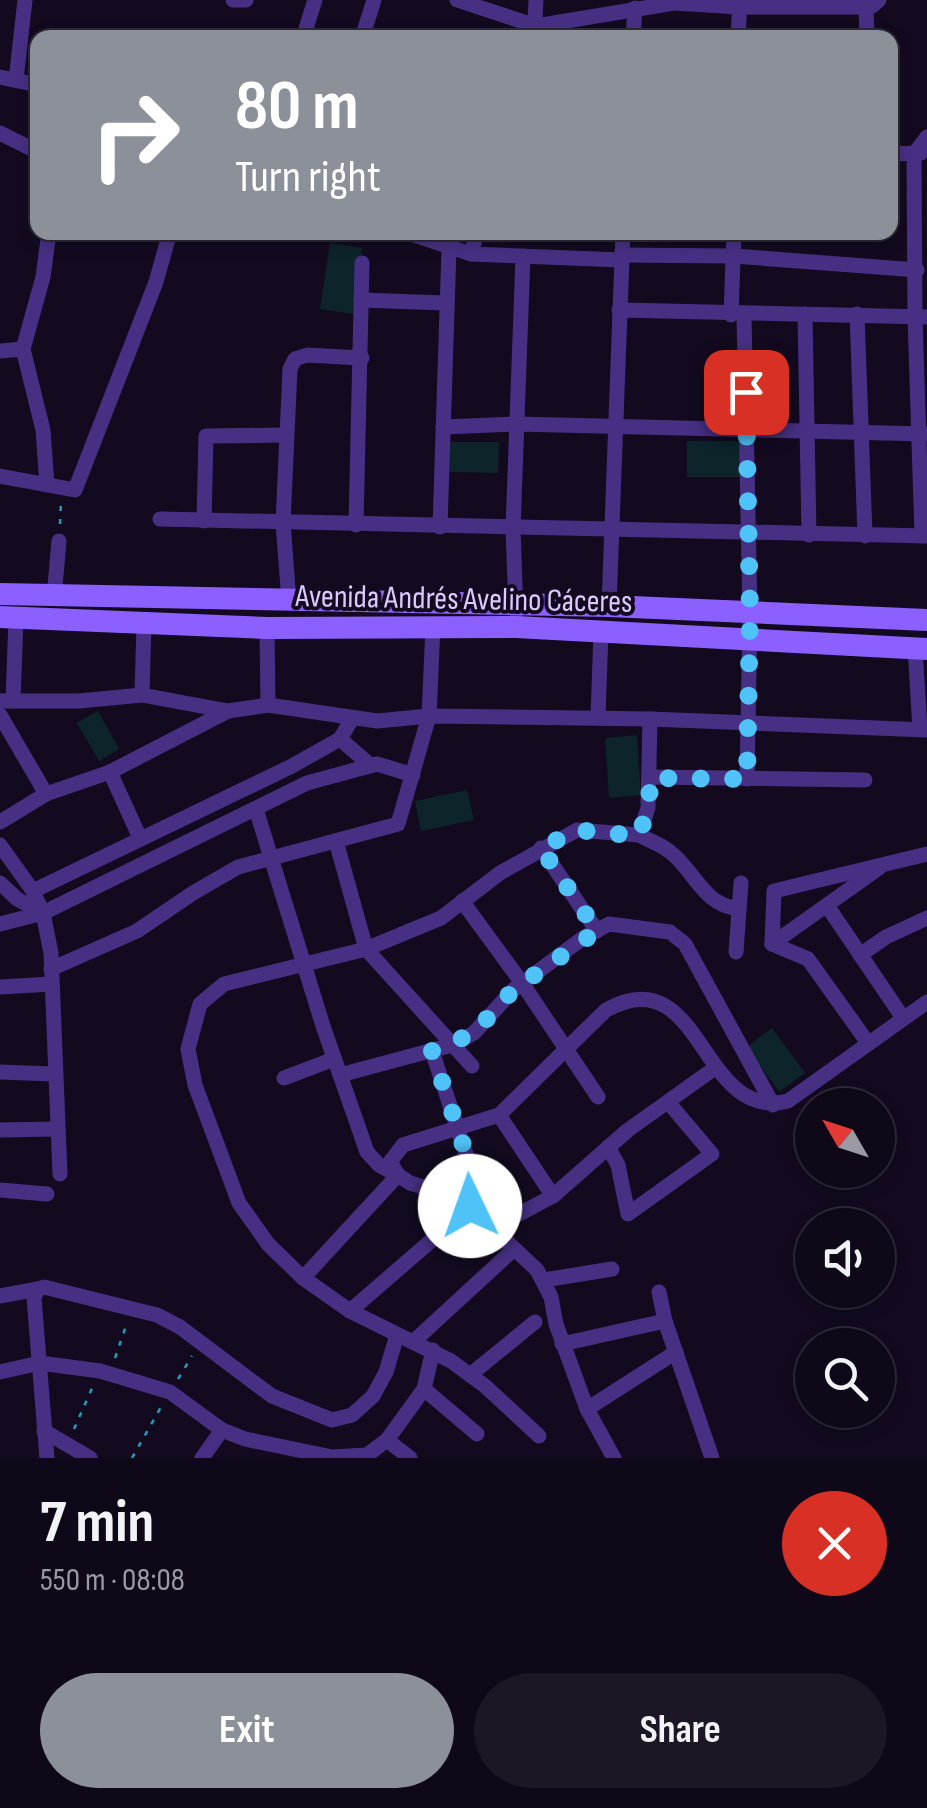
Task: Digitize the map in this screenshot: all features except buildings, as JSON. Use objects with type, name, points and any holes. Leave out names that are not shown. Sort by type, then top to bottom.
[{"type":"street","points":[[25,0],[5,79],[30,84]]},
{"type":"street","points":[[234,0],[246,0]]},
{"type":"street","points":[[305,30],[315,0]]},
{"type":"street","points":[[365,30],[374,0]]},
{"type":"street","points":[[457,0],[530,30]]},
{"type":"street","points":[[535,30],[536,0]]},
{"type":"street","points":[[542,30],[629,4],[674,2],[872,3],[868,30]]},
{"type":"street","points":[[629,4],[632,30]]},
{"type":"street","points":[[738,30],[739,4]]},
{"type":"street","points":[[0,134],[30,148]]},
{"type":"street","points":[[160,520],[924,536],[917,270],[921,153],[927,137]]},
{"type":"street","points":[[48,240],[23,349],[55,486]]},
{"type":"street","points":[[0,476],[75,490],[150,298],[168,240]]},
{"type":"street","points":[[427,240],[470,254],[734,256],[917,270]]},
{"type":"street","points":[[470,254],[474,240]]},
{"type":"street","points":[[609,606],[623,240]]},
{"type":"street","points":[[734,240],[748,431],[747,779]]},
{"type":"street","points":[[440,527],[449,249]]},
{"type":"street","points":[[516,616],[513,529],[522,256]]},
{"type":"street","points":[[356,525],[362,263]]},
{"type":"street","points":[[361,300],[445,303]]},
{"type":"street","points":[[619,310],[921,316]]},
{"type":"street","points":[[805,314],[809,535]]},
{"type":"street","points":[[857,314],[866,536]]},
{"type":"street","points":[[0,351],[23,349]]},
{"type":"street","points":[[289,601],[283,523],[290,370],[295,359],[307,355],[362,358]]},
{"type":"street","points":[[443,427],[517,424],[923,434]]},
{"type":"street","points":[[204,521],[206,436],[286,435]]},
{"type":"street","points":[[54,597],[58,540]]},
{"type":"street","name":"Avenida Andrés Avelino Cáceres","points":[[0,594],[289,601],[516,616],[601,631],[921,648]]},
{"type":"street","name":"Avenida Andrés Avelino Cáceres","points":[[8,618],[267,628],[433,627],[609,606],[927,620]]},
{"type":"street","points":[[8,618],[6,701],[79,701],[142,695],[228,711]]},
{"type":"street","points":[[142,695],[144,624]]},
{"type":"street","points":[[0,988],[51,977],[137,931],[192,893],[238,868],[398,824],[429,716],[433,627]]},
{"type":"street","points":[[267,628],[268,705]]},
{"type":"street","points":[[598,718],[601,631]]},
{"type":"street","points":[[0,822],[46,794],[110,772],[228,711],[268,705],[377,720],[429,716],[598,718],[924,729],[921,648]]},
{"type":"street","points":[[0,715],[46,794]]},
{"type":"street","points":[[33,891],[290,767],[340,740],[352,719]]},
{"type":"street","points":[[639,836],[648,808],[651,778],[650,719]]},
{"type":"street","points":[[340,740],[370,766]]},
{"type":"street","points":[[0,924],[43,913],[307,784],[377,764],[413,776]]},
{"type":"street","points":[[110,772],[140,838]]},
{"type":"street","points":[[651,778],[865,780]]},
{"type":"street","points":[[256,809],[367,1152],[379,1165],[410,1183],[470,1206],[544,1280],[562,1344],[587,1409],[614,1458]]},
{"type":"street","points":[[538,1436],[470,1375],[433,1350],[350,1312],[304,1278],[268,1244],[239,1203],[194,1085],[188,1049],[200,1004],[224,984],[366,949],[440,918],[541,848],[577,830],[639,836],[670,852],[716,902],[738,908]]},
{"type":"street","points":[[336,841],[366,949],[472,1066]]},
{"type":"street","points":[[0,845],[33,891],[43,913],[51,977],[60,1174]]},
{"type":"street","points":[[541,848],[597,931]]},
{"type":"street","points":[[772,944],[774,891],[927,854]]},
{"type":"street","points":[[772,944],[886,863]]},
{"type":"street","points":[[736,952],[741,883]]},
{"type":"street","points":[[0,884],[43,913]]},
{"type":"street","points":[[462,901],[598,1096]]},
{"type":"street","points":[[828,907],[903,1018]]},
{"type":"street","points":[[860,955],[886,936],[927,918]]},
{"type":"street","points":[[284,1078],[452,1045],[474,1033],[522,983],[609,924],[670,932],[685,944],[773,1105]]},
{"type":"street","points":[[772,944],[808,959],[868,1043]]},
{"type":"street","points":[[398,1175],[390,1162],[403,1145],[500,1115],[606,1010],[627,1002],[658,1000],[674,1009],[716,1068],[741,1092],[762,1104],[773,1105],[788,1101],[927,1002]]},
{"type":"street","points":[[350,1312],[470,1206],[474,1178],[432,1051]]},
{"type":"street","points":[[491,1229],[553,1196],[608,1147],[716,1068]]},
{"type":"street","points":[[0,1072],[54,1074]]},
{"type":"street","points":[[608,1147],[618,1165],[628,1214],[712,1154],[668,1102]]},
{"type":"street","points":[[500,1115],[553,1196]]},
{"type":"street","points":[[0,1130],[56,1129]]},
{"type":"street","points":[[304,1278],[398,1175]]},
{"type":"street","points":[[0,1190],[48,1194]]},
{"type":"street","points":[[0,1296],[44,1286],[157,1315],[180,1327],[272,1396],[332,1420],[352,1415],[373,1396],[405,1338],[514,1249]]},
{"type":"street","points":[[544,1280],[612,1270]]},
{"type":"street","points":[[38,1290],[34,1298],[47,1458]]},
{"type":"street","points":[[659,1292],[712,1458]]},
{"type":"street","points":[[562,1344],[666,1321]]},
{"type":"street","points":[[470,1375],[535,1322]]},
{"type":"street","points":[[0,1372],[40,1363],[105,1373],[170,1392],[222,1430],[246,1439],[300,1455],[367,1456],[387,1440],[424,1389],[433,1350]]},
{"type":"street","points":[[587,1409],[676,1352]]},
{"type":"street","points":[[424,1389],[477,1434]]},
{"type":"street","points":[[202,1458],[222,1430]]},
{"type":"street","points":[[44,1431],[90,1458]]},
{"type":"street","points":[[241,1458],[246,1439]]},
{"type":"street","points":[[387,1440],[410,1458]]},
{"type":"path","points":[[55,486],[58,540]]},
{"type":"path","points":[[67,1446],[105,1373],[132,1308]]},
{"type":"green space","points":[[330,243],[362,248],[353,314],[320,309]]},
{"type":"green space","points":[[687,441],[742,441],[742,477],[687,477]]},
{"type":"green space","points":[[450,442],[499,442],[498,473],[449,472]]},
{"type":"green space","points":[[98,711],[119,749],[99,761],[77,723]]},
{"type":"green space","points":[[637,735],[641,795],[609,798],[605,738]]},
{"type":"green space","points":[[467,790],[474,820],[421,831],[415,801]]},
{"type":"green space","points":[[772,1028],[805,1073],[779,1092],[747,1047]]},
{"type":"route","points":[[470,1206],[474,1178],[432,1051],[474,1033],[513,990],[597,931],[541,848],[577,830],[639,836],[648,808],[651,778],[747,779],[750,614],[746,392]]}]
